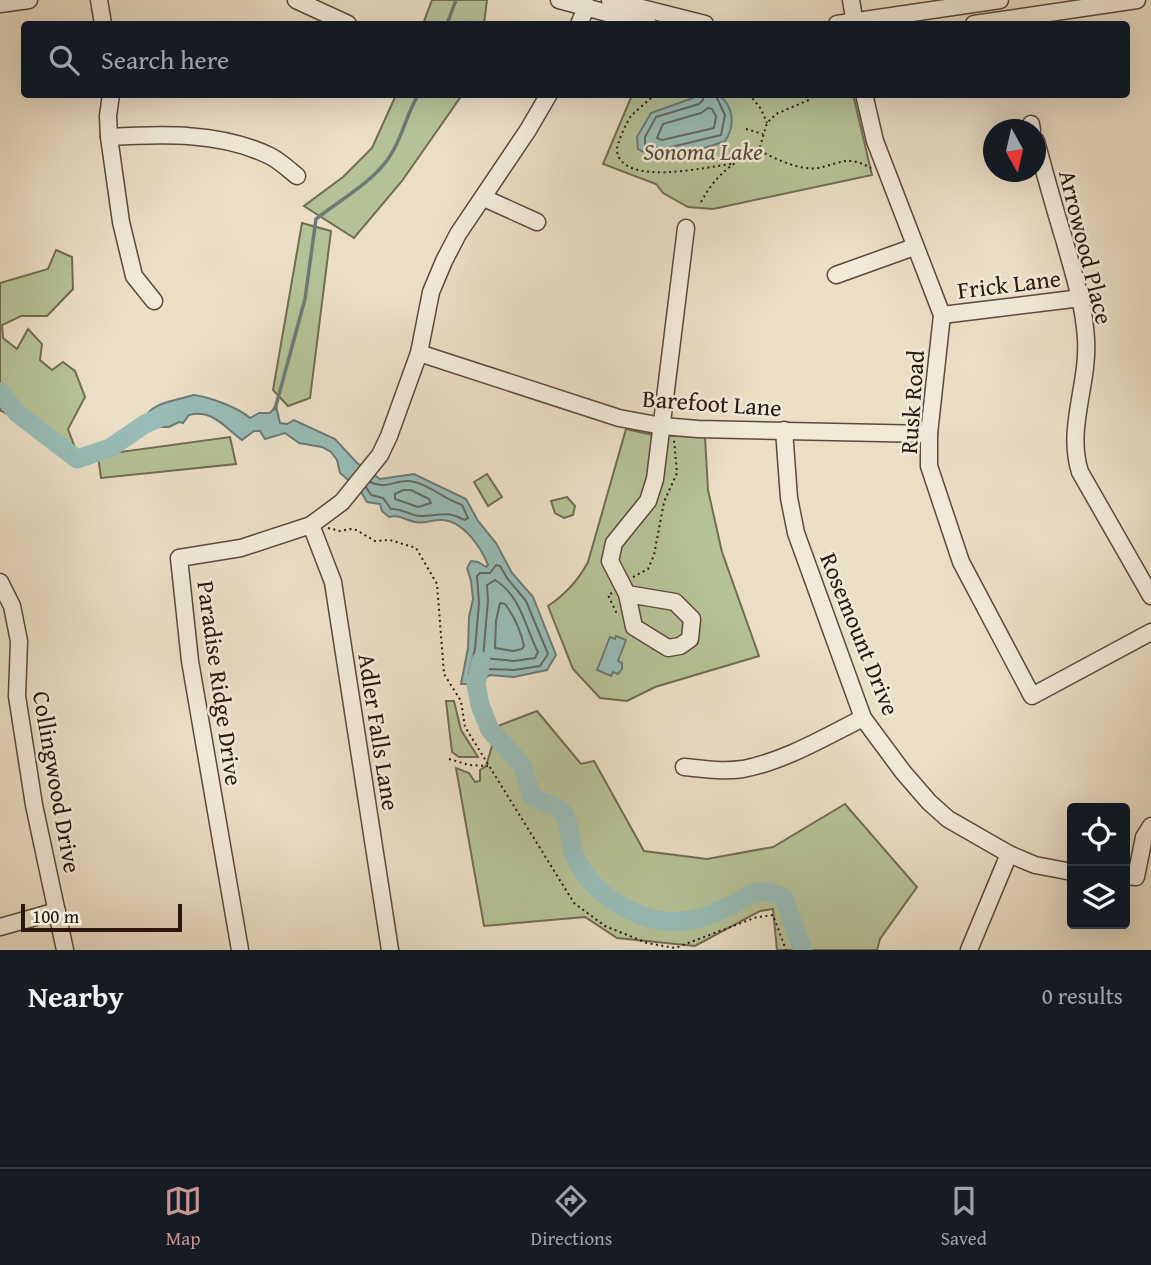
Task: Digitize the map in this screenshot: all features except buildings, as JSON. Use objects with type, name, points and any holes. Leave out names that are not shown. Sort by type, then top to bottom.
[{"type":"street","points":[[0,4],[29,0]]},
{"type":"street","points":[[99,0],[102,21]]},
{"type":"street","points":[[296,0],[342,21]]},
{"type":"street","points":[[559,0],[638,21]]},
{"type":"street","points":[[610,0],[693,21]]},
{"type":"street","points":[[851,0],[854,21]]},
{"type":"street","points":[[872,21],[1000,0]]},
{"type":"street","points":[[994,21],[1137,0]]},
{"type":"street","points":[[580,21],[586,6]]},
{"type":"street","points":[[110,98],[107,116],[121,222],[134,276],[155,301]]},
{"type":"street","name":"Paradise Ridge Drive","points":[[240,950],[190,662],[179,558],[241,548],[313,524],[342,502],[380,455],[419,354],[430,292],[458,234],[484,198],[547,98]]},
{"type":"street","name":"Rusk Road","points":[[865,98],[874,141],[942,315],[929,433],[929,466],[961,562],[1032,696],[1151,632]]},
{"type":"street","points":[[109,137],[153,134],[240,144],[273,157],[297,176]]},
{"type":"street","name":"Arrowood Place","points":[[1046,179],[1081,298],[1086,344],[1075,458],[1080,472],[1151,596]]},
{"type":"street","points":[[484,198],[537,222]]},
{"type":"street","points":[[624,590],[610,561],[614,543],[648,501],[655,479],[686,228]]},
{"type":"street","points":[[836,275],[914,247]]},
{"type":"street","name":"Frick Lane","points":[[942,315],[1081,298]]},
{"type":"street","name":"Barefoot Lane","points":[[419,354],[619,418],[662,426],[929,433]]},
{"type":"street","name":"Rosemount Drive","points":[[784,430],[789,498],[796,533],[863,718],[929,802],[948,819],[1009,854],[1035,864],[1067,871]]},
{"type":"street","name":"Adler Falls Lane","points":[[313,524],[332,582],[390,950]]},
{"type":"street","name":"Collingwood Drive","points":[[0,582],[12,606],[19,640],[17,695],[34,805],[65,950]]},
{"type":"street","points":[[0,700],[17,695]]},
{"type":"street","points":[[684,767],[715,771],[743,769],[777,759],[863,718]]},
{"type":"street","points":[[1130,876],[1144,837],[1151,826]]},
{"type":"street","points":[[969,950],[1009,854]]},
{"type":"street","points":[[0,927],[57,911]]},
{"type":"path","points":[[651,98],[629,118],[616,147],[619,158],[627,167],[640,172],[731,164],[759,150],[767,123],[776,114],[811,98]]},
{"type":"path","points":[[752,98],[767,123]]},
{"type":"path","points":[[746,129],[764,134]]},
{"type":"path","points":[[759,150],[801,166],[817,168],[848,160],[862,162],[872,168]]},
{"type":"path","points":[[701,202],[707,191],[731,164]]},
{"type":"path","points":[[617,615],[608,595],[624,590],[637,574],[648,569],[654,555],[664,502],[677,472],[674,439]]},
{"type":"path","points":[[313,524],[340,531],[356,530],[375,541],[390,540],[416,548],[438,584],[443,674],[461,701],[465,727],[574,903],[605,926],[647,943],[675,947],[757,917],[773,915],[786,950]]},
{"type":"path","points":[[449,759],[469,765],[489,766]]},
{"type":"green space","points":[[432,0],[487,0],[484,21],[424,21]]},
{"type":"green space","points":[[395,98],[460,98],[402,181],[354,238],[304,206],[343,177],[372,148]]},
{"type":"green space","name":"Sonoma Lake","points":[[631,98],[854,98],[872,175],[713,209],[688,207],[663,193],[656,184],[603,164]]},
{"type":"green space","points":[[302,223],[331,231],[310,398],[288,406],[273,390]]},
{"type":"green space","points":[[56,250],[72,257],[73,289],[47,316],[21,316],[2,325],[3,338],[17,349],[28,329],[42,344],[40,360],[52,370],[63,362],[75,371],[85,397],[68,429],[77,453],[0,410],[0,283],[48,269]]},
{"type":"green space","points":[[626,429],[653,435],[705,437],[708,490],[722,552],[759,656],[655,687],[627,701],[600,698],[573,669],[548,606],[571,587],[588,562]]},
{"type":"green space","points":[[230,437],[236,464],[101,478],[98,455]]},
{"type":"green space","points":[[487,474],[502,497],[488,506],[474,482]]},
{"type":"green space","points":[[567,497],[575,506],[573,515],[564,518],[555,513],[551,501]]},
{"type":"green space","points":[[446,701],[454,701],[461,730],[478,757],[459,757],[452,752]]},
{"type":"green space","points":[[537,711],[581,764],[594,761],[644,851],[707,859],[773,847],[845,804],[917,887],[880,939],[877,950],[777,950],[773,909],[760,911],[695,946],[617,938],[585,917],[484,926],[456,768],[469,773],[475,782],[480,781],[480,770],[486,766],[498,726]]},
{"type":"water","points":[[693,98],[723,98],[730,110],[731,129],[725,141],[706,147],[668,154],[646,153],[638,149],[637,137],[651,113]]},
{"type":"water","points":[[194,395],[239,410],[250,418],[259,413],[270,413],[276,406],[280,423],[287,424],[294,420],[335,439],[357,463],[380,479],[414,474],[466,499],[478,521],[496,543],[512,573],[533,597],[556,655],[547,670],[514,677],[490,675],[476,684],[461,684],[473,599],[467,568],[471,561],[486,567],[488,565],[470,536],[450,521],[418,522],[389,517],[382,511],[380,504],[367,502],[360,490],[340,473],[337,460],[331,452],[322,447],[299,443],[285,433],[265,439],[260,431],[254,431],[242,440],[218,420],[197,414],[189,415],[183,423],[169,427],[148,427],[144,421],[158,406]]},
{"type":"water","points":[[616,636],[626,640],[618,661],[622,663],[622,669],[618,674],[613,672],[611,676],[597,670],[610,637],[615,639]]},
{"type":"waterway","points":[[448,21],[456,0]]},
{"type":"waterway","points":[[275,409],[305,299],[316,219],[381,168],[397,143],[417,98]]},
{"type":"waterway","points":[[0,392],[17,413],[77,459],[110,448],[145,424],[168,414]]},
{"type":"waterway","points":[[481,661],[476,684],[480,705],[490,730],[522,765],[532,797],[555,807],[564,815],[578,864],[593,884],[623,907],[646,917],[667,921],[689,920],[709,915],[754,893],[770,892],[783,897],[803,950]]}]
